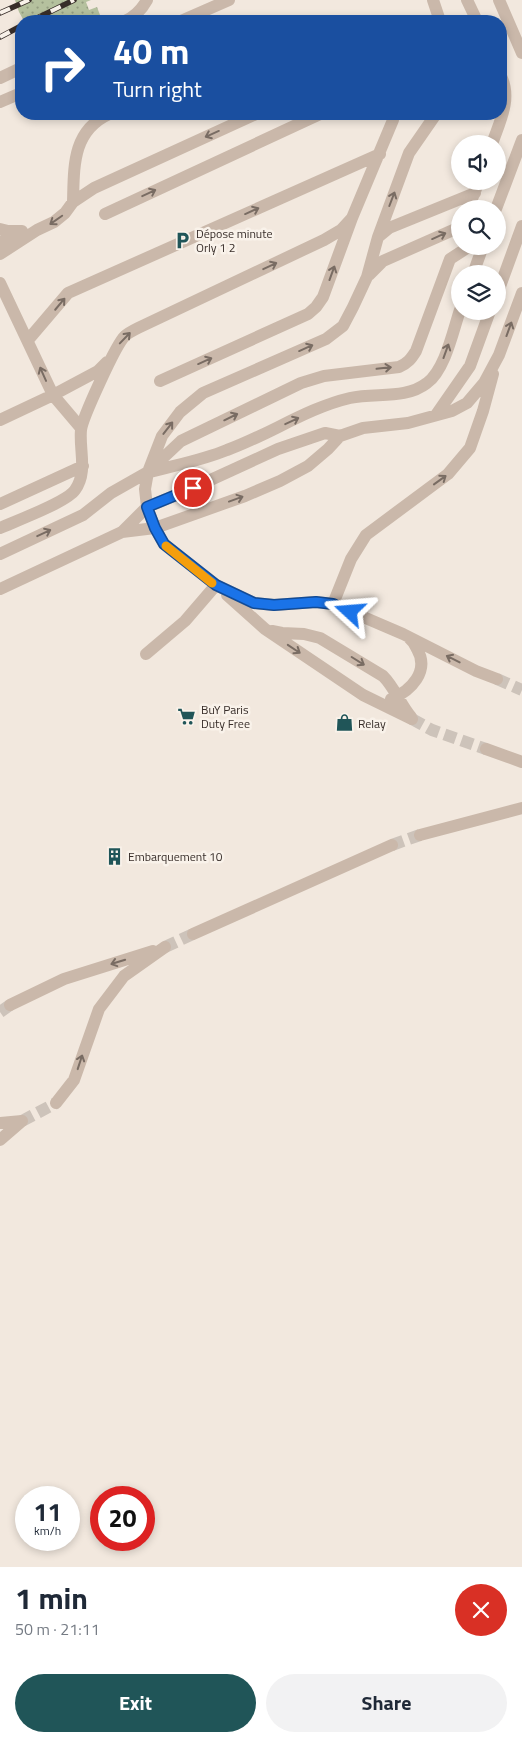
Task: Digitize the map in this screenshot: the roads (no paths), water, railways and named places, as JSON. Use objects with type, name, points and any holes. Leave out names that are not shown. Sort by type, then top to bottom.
[{"type":"street","points":[[134,15],[144,6],[147,0]]},
{"type":"street","points":[[195,15],[229,0]]},
{"type":"street","points":[[433,0],[438,15]]},
{"type":"street","points":[[467,0],[475,15]]},
{"type":"street","points":[[499,0],[506,15]]},
{"type":"street","points":[[507,18],[522,53]]},
{"type":"street","points":[[0,78],[15,71]]},
{"type":"street","points":[[0,102],[15,96]]},
{"type":"street","points":[[73,202],[74,168],[78,147],[85,131],[96,120]]},
{"type":"street","points":[[0,254],[37,230],[60,218],[73,202],[94,188],[243,120]]},
{"type":"street","points":[[105,214],[307,120]]},
{"type":"street","points":[[160,380],[308,314],[316,307],[323,297],[352,218],[393,120]]},
{"type":"street","points":[[265,629],[320,638],[383,676],[392,685],[404,710],[412,719],[374,701],[265,629],[216,585],[164,544],[147,507],[145,489],[148,472],[162,436],[180,412],[203,393],[326,339],[343,326],[367,277],[378,237],[409,153],[432,120]]},
{"type":"street","points":[[495,135],[500,120]]},
{"type":"street","points":[[499,200],[522,140]]},
{"type":"street","points":[[28,340],[68,293],[380,154]]},
{"type":"street","points":[[378,237],[389,228],[471,190]]},
{"type":"street","points":[[0,420],[98,371],[105,366],[125,336],[138,328],[324,240],[341,230],[352,218]]},
{"type":"street","points":[[506,270],[522,226]]},
{"type":"street","points":[[0,229],[8,231],[37,230]]},
{"type":"street","points":[[0,236],[37,230]]},
{"type":"street","points":[[0,242],[37,230]]},
{"type":"street","points":[[367,277],[383,261],[451,231]]},
{"type":"street","points":[[0,554],[84,516],[111,493],[148,472],[181,441],[302,383],[324,376],[399,367],[406,364],[411,360],[416,350],[450,259],[456,255]]},
{"type":"street","points":[[0,283],[53,395],[81,428]]},
{"type":"street","points":[[333,604],[351,559],[366,535],[448,474],[470,448],[499,355],[522,293]]},
{"type":"street","points":[[148,472],[226,451],[316,410],[351,398],[407,393],[418,389],[435,375],[456,320]]},
{"type":"street","points":[[436,415],[470,366],[487,320]]},
{"type":"street","points":[[0,589],[122,532],[155,528],[245,496],[280,481],[308,466],[340,436],[362,428],[408,423],[452,412],[467,403],[484,382],[499,355]]},
{"type":"street","points":[[0,528],[64,499],[75,491],[81,478],[83,466],[81,428],[112,356]]},
{"type":"street","points":[[122,532],[147,507],[278,449],[325,433],[340,436]]},
{"type":"street","points":[[0,504],[83,466]]},
{"type":"street","points":[[216,585],[254,603],[274,605],[316,602],[333,604],[497,679]]},
{"type":"street","points":[[146,654],[185,621],[216,585]]},
{"type":"street","points":[[374,701],[387,701],[398,696],[410,688],[419,675],[422,664],[420,654],[414,642],[402,634]]},
{"type":"street","points":[[486,749],[522,762]]},
{"type":"street","points":[[420,835],[522,808]]},
{"type":"street","points":[[194,934],[392,845]]},
{"type":"street","points":[[10,1005],[64,979],[165,947],[124,976],[98,1009],[74,1080],[56,1104]]},
{"type":"street","points":[[0,1122],[22,1122],[0,1140]]},
{"type":"tunnel","points":[[497,679],[522,690]]},
{"type":"tunnel","points":[[412,719],[432,730],[486,749]]},
{"type":"tunnel","points":[[392,845],[420,835]]},
{"type":"tunnel","points":[[165,947],[193,934]]},
{"type":"tunnel","points":[[0,1012],[10,1005]]},
{"type":"tunnel","points":[[22,1121],[56,1103]]},
{"type":"railway","points":[[0,13],[29,0]]},
{"type":"railway","points":[[43,15],[74,0]]},
{"type":"railway","points":[[0,37],[15,29]]},
{"type":"place","name":"Dépose minute Orly 1 2","points":[[182,240]]},
{"type":"place","name":"BuY Paris Duty Free","points":[[187,716]]},
{"type":"place","name":"Relay","points":[[344,723]]},
{"type":"place","name":"Embarquement 10","points":[[114,856]]}]
